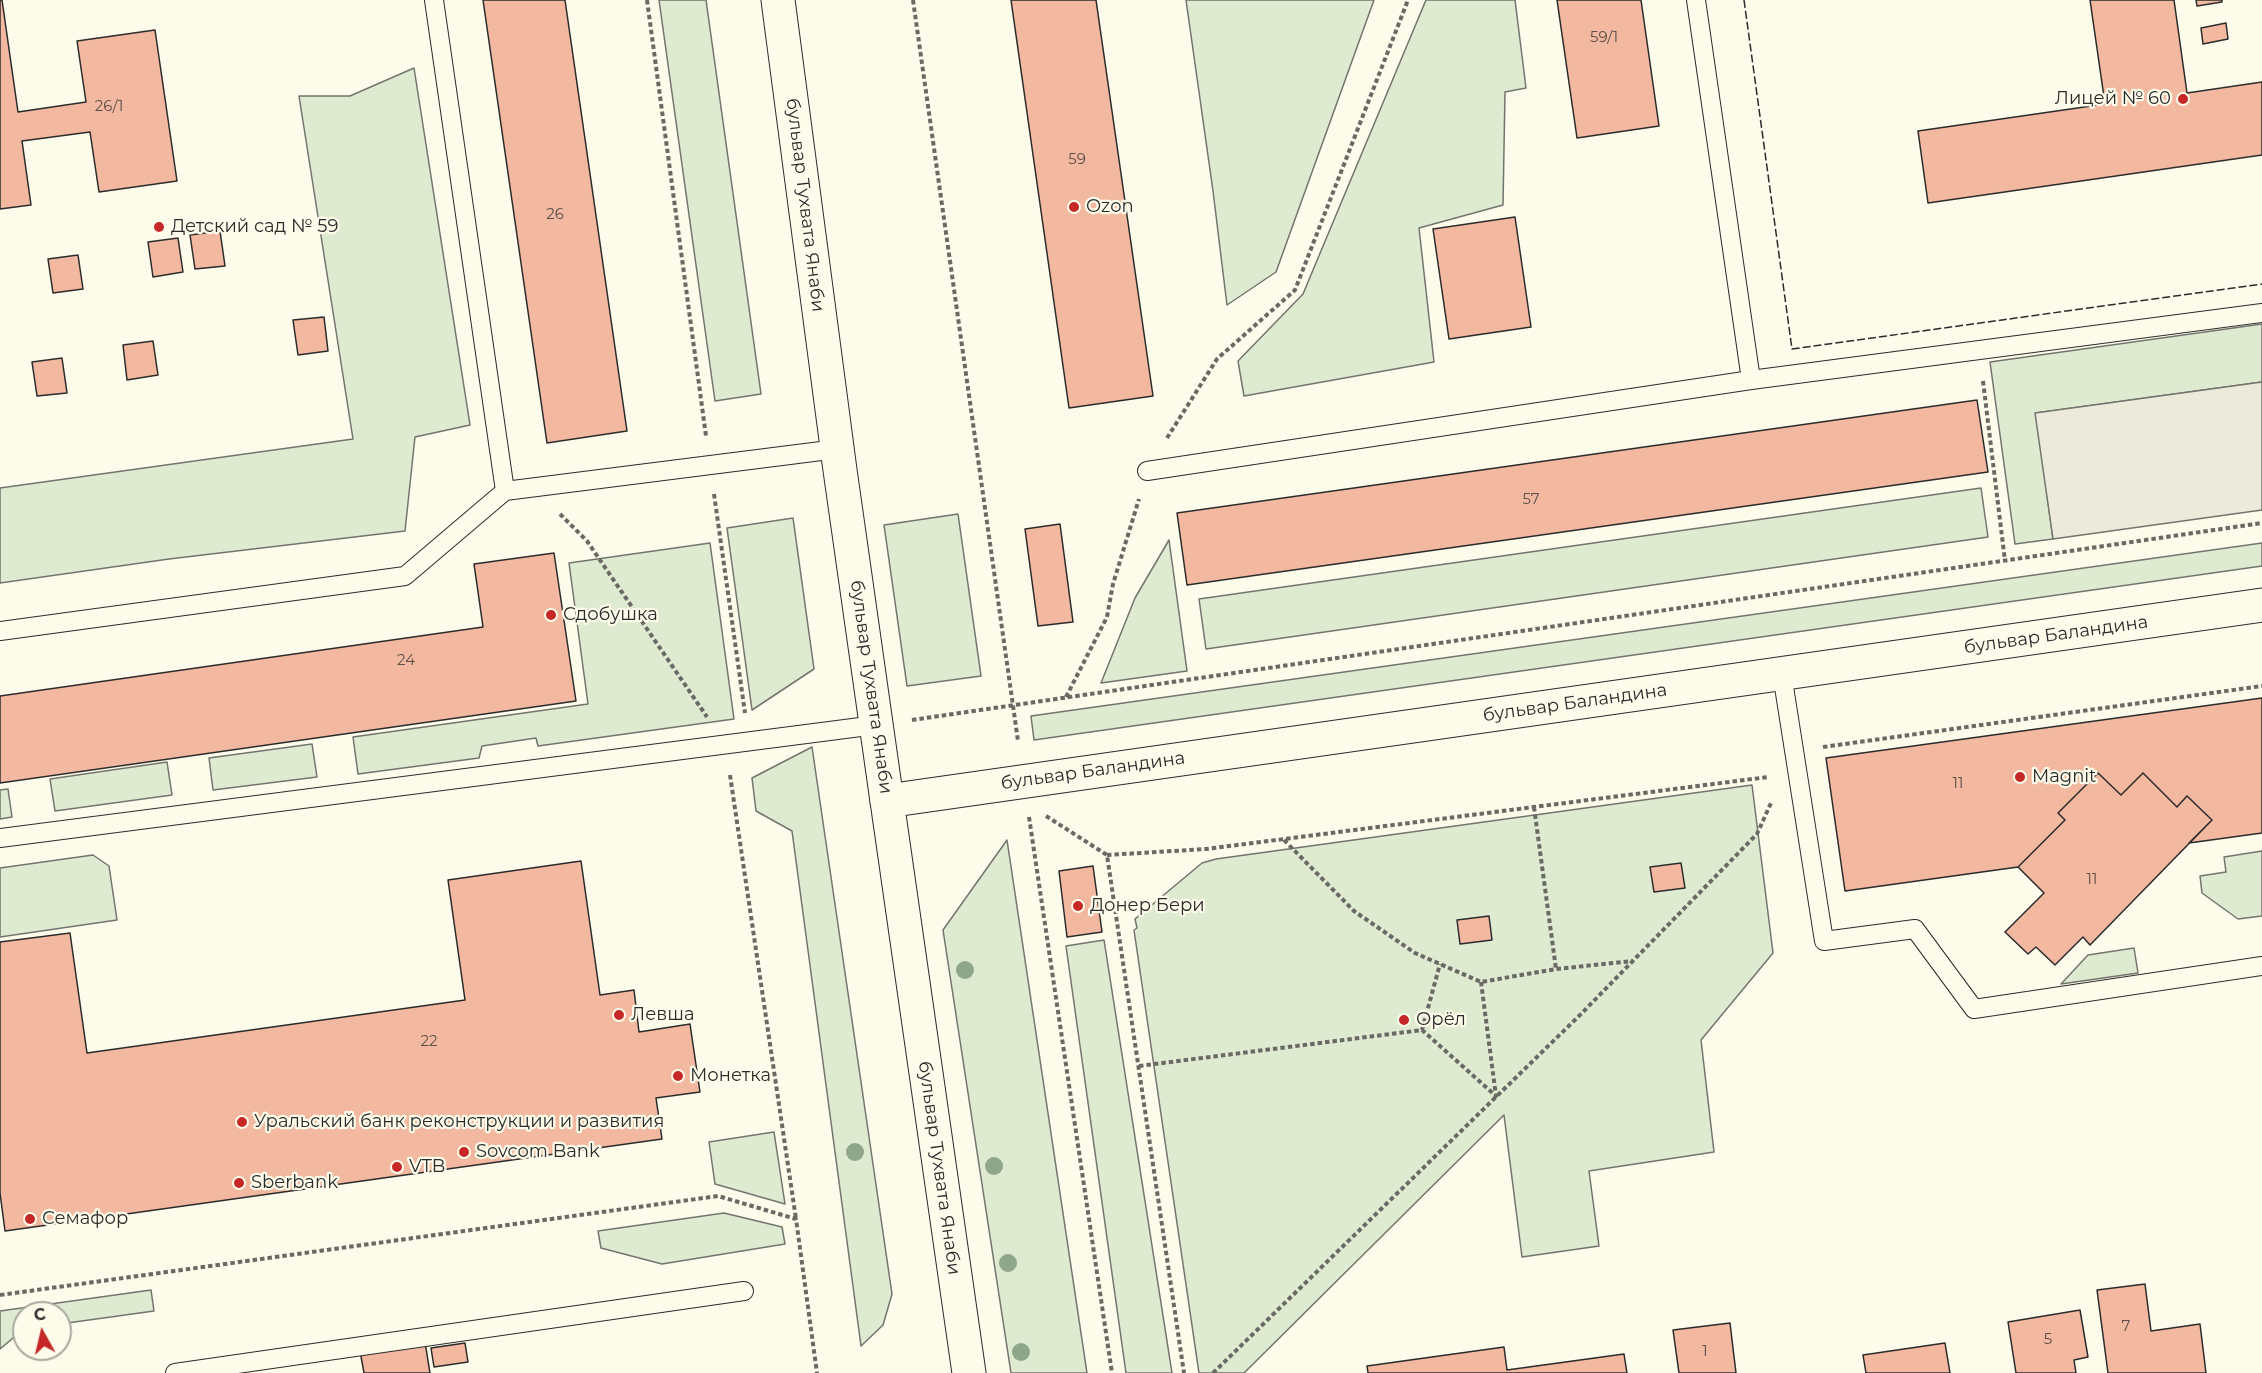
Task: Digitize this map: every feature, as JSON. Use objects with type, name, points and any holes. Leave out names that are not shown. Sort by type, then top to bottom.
[{"type":"main road","name":"бульвар Тухвата Янаби","points":[[778,0],[837,449],[969,1373]]},
{"type":"main road","name":"бульвар Баландина","points":[[887,801],[2262,605]]},
{"type":"lane","points":[[434,0],[504,491]]},
{"type":"lane","points":[[1696,0],[1751,380]]},
{"type":"lane","points":[[1147,471],[1751,380],[2262,313]]},
{"type":"lane","points":[[0,631],[405,576],[504,491],[837,449]]},
{"type":"lane","points":[[1782,674],[1824,941],[1915,929],[1974,1009],[2262,966]]},
{"type":"lane","points":[[0,838],[876,725]]},
{"type":"lane","points":[[175,1373],[744,1291]]},
{"type":"path","points":[[647,0],[749,742]]},
{"type":"path","points":[[913,0],[1018,741]]},
{"type":"path","points":[[1066,697],[1107,617],[1113,584],[1147,471],[1217,359],[1295,290],[1408,0]]},
{"type":"path","points":[[1979,350],[2005,561]]},
{"type":"path","points":[[555,509],[587,540],[726,744],[817,1373]]},
{"type":"path","points":[[876,725],[2262,523]]},
{"type":"path","points":[[1214,1373],[1633,961],[1757,834],[1794,752],[2262,686]]},
{"type":"path","points":[[1038,811],[1107,855],[1206,849],[1283,840],[1784,775]]},
{"type":"path","points":[[1534,807],[1556,969]]},
{"type":"path","points":[[1029,817],[1112,1373]]},
{"type":"path","points":[[1283,840],[1354,911],[1414,953],[1481,982],[1556,969],[1633,961]]},
{"type":"path","points":[[1107,855],[1184,1373]]},
{"type":"path","points":[[1422,1030],[1440,964]]},
{"type":"path","points":[[1481,982],[1496,1096]]},
{"type":"path","points":[[1139,1066],[1422,1030],[1496,1096]]},
{"type":"path","points":[[0,1295],[718,1196],[796,1219]]},
{"type":"green space","points":[[659,0],[706,0],[761,394],[715,401]]},
{"type":"green space","points":[[1186,0],[1374,0],[1276,272],[1227,305],[1213,191]]},
{"type":"green space","points":[[1426,0],[1515,0],[1526,88],[1505,92],[1503,205],[1419,228],[1434,362],[1244,396],[1238,361],[1303,294]]},
{"type":"green space","points":[[414,68],[470,425],[415,437],[405,531],[169,559],[0,583],[0,488],[353,439],[299,96],[350,96]]},
{"type":"green space","points":[[2262,324],[2262,382],[2036,413],[2053,539],[2015,544],[1990,362]]},
{"type":"green space","points":[[1981,488],[1988,537],[1206,649],[1199,599]]},
{"type":"green space","points":[[958,514],[981,676],[907,686],[884,525]]},
{"type":"green space","points":[[793,518],[814,669],[752,710],[727,528]]},
{"type":"green space","points":[[1169,540],[1187,671],[1101,683],[1135,598]]},
{"type":"green space","points":[[710,543],[734,719],[538,746],[536,738],[482,746],[479,758],[358,774],[353,737],[588,704],[569,563]]},
{"type":"green space","points":[[2262,543],[2262,566],[1034,740],[1031,716]]},
{"type":"green space","points":[[312,744],[317,777],[213,790],[209,758]]},
{"type":"green space","points":[[812,747],[892,1294],[883,1325],[861,1346],[792,831],[756,811],[752,778]]},
{"type":"green space","points":[[167,762],[172,795],[55,811],[50,779]]},
{"type":"green space","points":[[1752,785],[1773,953],[1701,1040],[1714,1152],[1589,1171],[1599,1246],[1522,1257],[1504,1115],[1244,1373],[1199,1373],[1134,930],[1137,928],[1135,919],[1202,863],[1216,859]]},
{"type":"green space","points":[[8,789],[12,817],[0,819],[0,790]]},
{"type":"green space","points":[[1007,840],[1087,1373],[1011,1373],[943,930]]},
{"type":"green space","points":[[2262,851],[2262,916],[2238,919],[2202,893],[2200,876],[2226,872],[2224,857]]},
{"type":"green space","points":[[93,855],[109,866],[117,920],[0,937],[0,868]]},
{"type":"green space","points":[[1104,940],[1172,1373],[1126,1373],[1066,946]]},
{"type":"green space","points":[[2134,948],[2138,973],[2061,984],[2088,955]]},
{"type":"green space","points":[[774,1132],[785,1204],[715,1184],[709,1142]]},
{"type":"green space","points":[[724,1213],[782,1227],[785,1244],[662,1264],[601,1248],[598,1231]]},
{"type":"green space","points":[[151,1290],[154,1311],[72,1322],[72,1301]]},
{"type":"green space","points":[[12,1309],[12,1339],[0,1349],[0,1311]]},
{"type":"shaded area","points":[[2262,382],[2262,510],[2053,539],[2035,413]]},
{"type":"building","points":[[0,0],[2,0],[18,112],[86,102],[77,41],[155,30],[177,181],[99,192],[90,132],[22,141],[31,205],[0,209]]},
{"type":"building","points":[[483,0],[565,0],[627,431],[547,443]]},
{"type":"building","points":[[1011,0],[1096,0],[1153,396],[1069,408]]},
{"type":"building","points":[[1557,0],[1641,0],[1659,126],[1577,138]]},
{"type":"building","name":"Лицей № 60","points":[[2090,0],[2174,0],[2187,93],[2262,82],[2262,155],[1928,203],[1918,131],[2105,104]]},
{"type":"building","points":[[2196,0],[2222,0],[2222,2],[2197,6]]},
{"type":"building","points":[[2226,23],[2228,39],[2203,44],[2201,28]]},
{"type":"building","points":[[1515,217],[1531,327],[1449,339],[1433,229]]},
{"type":"building","points":[[220,231],[225,266],[195,269],[190,235]]},
{"type":"building","points":[[178,238],[183,272],[153,277],[148,242]]},
{"type":"building","points":[[78,255],[83,289],[53,293],[48,259]]},
{"type":"building","points":[[324,317],[328,351],[298,355],[293,320]]},
{"type":"building","points":[[153,341],[158,375],[127,380],[123,345]]},
{"type":"building","points":[[62,358],[67,393],[37,396],[32,362]]},
{"type":"building","points":[[1977,400],[1988,472],[1187,585],[1177,513]]},
{"type":"building","points":[[1060,524],[1073,622],[1038,626],[1025,529]]},
{"type":"building","points":[[554,553],[576,701],[0,783],[0,696],[483,627],[474,564]]},
{"type":"building","points":[[2262,698],[2262,833],[2189,843],[2212,820],[2187,796],[2177,807],[2143,773],[2121,795],[2098,773],[2058,813],[2065,820],[2018,867],[1845,891],[1826,758]]},
{"type":"building","points":[[2098,773],[2121,795],[2143,773],[2177,807],[2187,796],[2212,820],[2090,945],[2083,937],[2055,965],[2036,947],[2028,954],[2005,932],[2044,893],[2018,867],[2065,820],[2058,813]]},
{"type":"building","points":[[581,861],[600,995],[634,990],[639,1032],[690,1024],[700,1092],[656,1098],[662,1139],[5,1231],[0,1193],[0,942],[70,933],[87,1053],[465,1000],[448,880]]},
{"type":"building","points":[[1681,863],[1685,888],[1654,892],[1650,867]]},
{"type":"building","points":[[1093,866],[1102,932],[1067,937],[1059,871]]},
{"type":"building","points":[[1489,916],[1492,940],[1460,944],[1457,920]]},
{"type":"building","points":[[2145,1284],[2151,1331],[2200,1324],[2206,1373],[2108,1373],[2097,1290]]},
{"type":"building","points":[[2080,1310],[2088,1357],[2074,1360],[2076,1373],[2016,1373],[2008,1322]]},
{"type":"building","points":[[1730,1323],[1736,1373],[1679,1373],[1673,1330]]},
{"type":"building","points":[[425,1342],[430,1373],[364,1373],[360,1351]]},
{"type":"building","points":[[465,1343],[468,1362],[434,1367],[431,1348]]},
{"type":"building","points":[[1945,1343],[1950,1373],[1866,1373],[1863,1355]]},
{"type":"building","points":[[1504,1347],[1507,1370],[1624,1354],[1627,1373],[1368,1373],[1367,1366]]},
{"type":"fence","points":[[1744,0],[1792,349],[2262,284]]},
{"type":"place","name":"Лицей № 60","points":[[2183,99]]},
{"type":"place","name":"Ozon","points":[[1074,207]]},
{"type":"place","name":"Детский сад № 59","points":[[159,227]]},
{"type":"place","name":"Сдобушка","points":[[551,615]]},
{"type":"place","name":"Magnit","points":[[2020,777]]},
{"type":"place","name":"Донер Бери","points":[[1078,906]]},
{"type":"place","name":"Левша","points":[[619,1015]]},
{"type":"place","name":"Орёл","points":[[1404,1020]]},
{"type":"place","name":"Монетка","points":[[678,1076]]},
{"type":"place","name":"Уральский банк реконструкции и развития","points":[[242,1122]]},
{"type":"place","name":"Sovcom Bank","points":[[464,1152]]},
{"type":"place","name":"VTB","points":[[397,1167]]},
{"type":"place","name":"Sberbank","points":[[239,1183]]},
{"type":"place","name":"Семафор","points":[[30,1219]]}]
